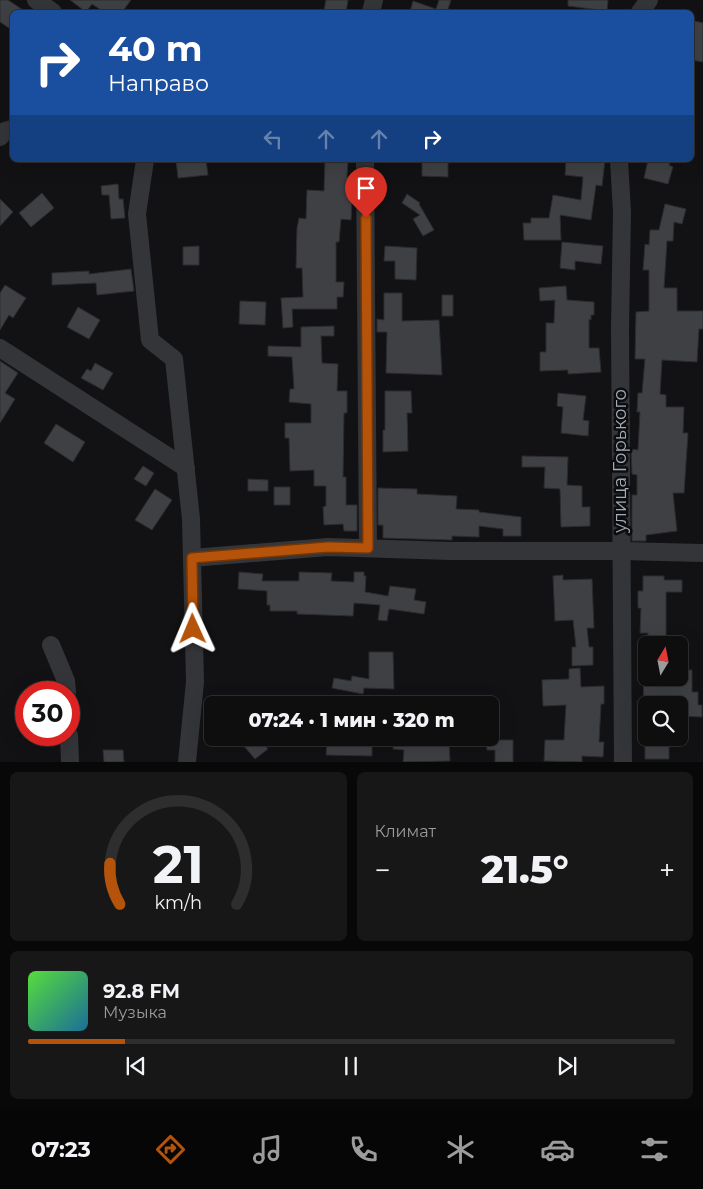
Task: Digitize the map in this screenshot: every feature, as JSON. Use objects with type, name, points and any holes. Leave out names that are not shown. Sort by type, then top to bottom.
[{"type":"street","points":[[36,0],[50,10]]},
{"type":"street","points":[[0,137],[5,131],[10,130]]},
{"type":"street","points":[[145,162],[137,214],[150,340],[174,360],[191,519],[195,682],[187,762]]},
{"type":"street","points":[[365,162],[368,548]]},
{"type":"street","name":"улица Горького","points":[[619,162],[622,212],[620,328],[623,762]]},
{"type":"street","points":[[0,348],[186,468]]},
{"type":"street","points":[[192,558],[328,547],[450,551],[703,553]]},
{"type":"street","points":[[51,645],[66,681]]},
{"type":"street","points":[[69,746],[70,762]]},
{"type":"building","points":[[0,0],[8,0],[23,10],[10,10],[10,29],[0,22]]},
{"type":"building","points":[[70,0],[131,0],[124,10],[101,10],[92,4],[88,10],[83,10]]},
{"type":"building","points":[[326,0],[348,0],[346,10],[324,10]]},
{"type":"building","points":[[439,0],[451,0],[448,10],[411,10],[413,1],[436,9]]},
{"type":"building","points":[[568,0],[608,0],[607,10],[568,6]]},
{"type":"building","points":[[694,21],[703,23],[703,62],[694,60]]},
{"type":"building","points":[[176,162],[206,162],[208,175],[178,178]]},
{"type":"building","points":[[325,162],[348,162],[347,177],[353,177],[351,220],[341,219],[339,242],[336,242],[336,282],[344,282],[343,297],[337,297],[337,309],[292,309],[293,327],[283,328],[281,298],[303,297],[302,268],[296,268],[297,228],[299,218],[306,219],[307,190],[324,191]]},
{"type":"building","points":[[422,162],[448,162],[448,177],[422,176]]},
{"type":"building","points":[[566,162],[605,162],[602,186],[596,185],[591,220],[560,215],[561,240],[524,240],[523,223],[531,223],[531,218],[549,218],[553,195],[581,200],[583,177],[565,175]]},
{"type":"building","points":[[648,162],[670,162],[669,165],[673,167],[668,184],[644,178]]},
{"type":"building","points":[[118,184],[119,199],[123,199],[125,218],[111,219],[109,195],[102,195],[101,186]]},
{"type":"building","points":[[42,193],[54,208],[31,227],[19,213]]},
{"type":"building","points":[[407,194],[420,203],[434,230],[423,236],[413,219],[420,215],[402,203]]},
{"type":"building","points":[[0,199],[13,212],[0,226]]},
{"type":"building","points":[[665,204],[686,209],[682,224],[674,222],[673,241],[667,241],[664,288],[677,288],[677,311],[703,311],[703,329],[699,329],[697,362],[662,360],[660,394],[666,395],[666,407],[684,407],[683,433],[688,433],[684,493],[673,493],[677,531],[646,535],[646,541],[632,541],[632,495],[637,495],[637,475],[632,474],[631,449],[638,450],[640,412],[637,412],[638,393],[642,393],[645,359],[635,359],[636,312],[649,311],[649,270],[643,270],[645,244],[649,245],[650,230],[659,230]]},
{"type":"building","points":[[562,242],[603,246],[601,264],[575,261],[575,270],[560,268]]},
{"type":"building","points":[[199,246],[199,265],[183,265],[183,247]]},
{"type":"building","points":[[385,246],[417,248],[416,280],[395,279],[395,261],[384,261]]},
{"type":"building","points":[[131,269],[134,291],[97,295],[96,283],[52,285],[52,273],[89,271],[89,274]]},
{"type":"building","points":[[5,285],[26,298],[13,318],[9,315],[0,330],[0,293]]},
{"type":"building","points":[[566,286],[567,300],[594,302],[594,315],[591,315],[591,320],[589,319],[589,348],[599,348],[601,372],[568,374],[568,370],[540,371],[540,352],[546,352],[546,323],[554,323],[555,300],[540,301],[539,288]]},
{"type":"building","points":[[384,293],[402,293],[402,321],[439,320],[442,375],[386,373],[387,332],[377,332],[377,319],[384,320]]},
{"type":"building","points":[[442,295],[453,295],[453,316],[442,316]]},
{"type":"building","points":[[240,301],[266,302],[265,325],[239,324]]},
{"type":"building","points":[[78,307],[100,320],[89,339],[67,327]]},
{"type":"building","points":[[334,326],[334,336],[321,336],[322,363],[338,364],[337,391],[347,391],[347,413],[344,413],[343,477],[346,477],[346,505],[357,505],[357,531],[344,531],[343,524],[324,525],[323,507],[326,506],[326,486],[314,486],[314,470],[290,471],[289,438],[285,438],[285,423],[311,423],[311,404],[289,402],[290,389],[294,389],[292,357],[268,356],[268,346],[301,347],[301,327]]},
{"type":"building","points":[[0,361],[18,373],[5,393],[15,399],[0,423]]},
{"type":"building","points":[[95,363],[113,373],[103,390],[81,378],[87,369],[91,371]]},
{"type":"building","points":[[385,391],[411,391],[412,413],[407,413],[408,451],[383,452]]},
{"type":"building","points":[[558,393],[586,396],[583,420],[589,421],[588,436],[561,433],[563,407],[557,406]]},
{"type":"building","points":[[56,424],[85,442],[73,462],[44,443]]},
{"type":"building","points":[[522,456],[568,457],[567,485],[582,486],[582,507],[590,507],[590,526],[561,527],[560,489],[544,488],[545,467],[522,467]]},
{"type":"building","points":[[143,466],[154,473],[146,486],[134,479]]},
{"type":"building","points":[[248,479],[268,480],[268,491],[248,491]]},
{"type":"building","points":[[274,487],[290,487],[290,505],[274,505]]},
{"type":"building","points":[[378,488],[417,489],[417,494],[457,496],[456,509],[479,510],[479,512],[521,517],[521,536],[503,536],[503,529],[479,526],[479,537],[452,536],[452,540],[383,538],[383,525],[378,525]]},
{"type":"building","points":[[155,489],[172,500],[152,530],[135,520]]},
{"type":"building","points":[[239,572],[263,574],[262,581],[299,581],[299,572],[332,573],[331,581],[354,582],[354,572],[364,572],[364,576],[366,576],[365,592],[388,596],[390,586],[416,589],[414,600],[426,602],[424,614],[389,609],[387,621],[378,620],[380,605],[354,603],[353,616],[297,614],[297,611],[270,611],[270,605],[267,605],[267,591],[238,589]]},
{"type":"building","points":[[563,575],[563,580],[592,579],[594,628],[587,628],[589,647],[593,647],[593,665],[572,666],[572,647],[576,647],[573,620],[555,621],[553,576]]},
{"type":"building","points":[[643,576],[664,576],[664,580],[682,580],[682,592],[666,592],[666,636],[648,636],[648,633],[640,633],[641,608],[638,608],[638,591],[643,591]]},
{"type":"building","points":[[369,652],[393,652],[394,689],[364,688],[363,694],[332,688],[334,678],[351,681],[352,676],[369,679]]},
{"type":"building","points":[[580,668],[581,687],[604,686],[604,704],[601,704],[599,742],[604,742],[603,757],[582,756],[582,762],[544,761],[545,740],[564,740],[566,705],[543,706],[542,680],[569,679],[569,669]]},
{"type":"building","points":[[688,670],[692,670],[692,692],[698,692],[698,705],[702,705],[702,717],[688,716],[688,696],[644,696],[643,686],[688,686]]},
{"type":"building","points":[[499,740],[513,740],[513,762],[495,762],[495,750],[487,750],[487,746],[499,746]]},
{"type":"building","points":[[244,746],[266,746],[268,749],[255,759]]},
{"type":"building","points":[[327,746],[372,746],[372,756],[326,755]]},
{"type":"building","points":[[393,746],[449,746],[450,761],[403,762],[404,750],[393,749]]},
{"type":"building","points":[[645,746],[669,746],[669,759],[645,759]]},
{"type":"building","points":[[103,750],[123,750],[124,762],[104,762]]},
{"type":"route","points":[[193,629],[192,558],[328,547],[368,548],[366,218]]}]
